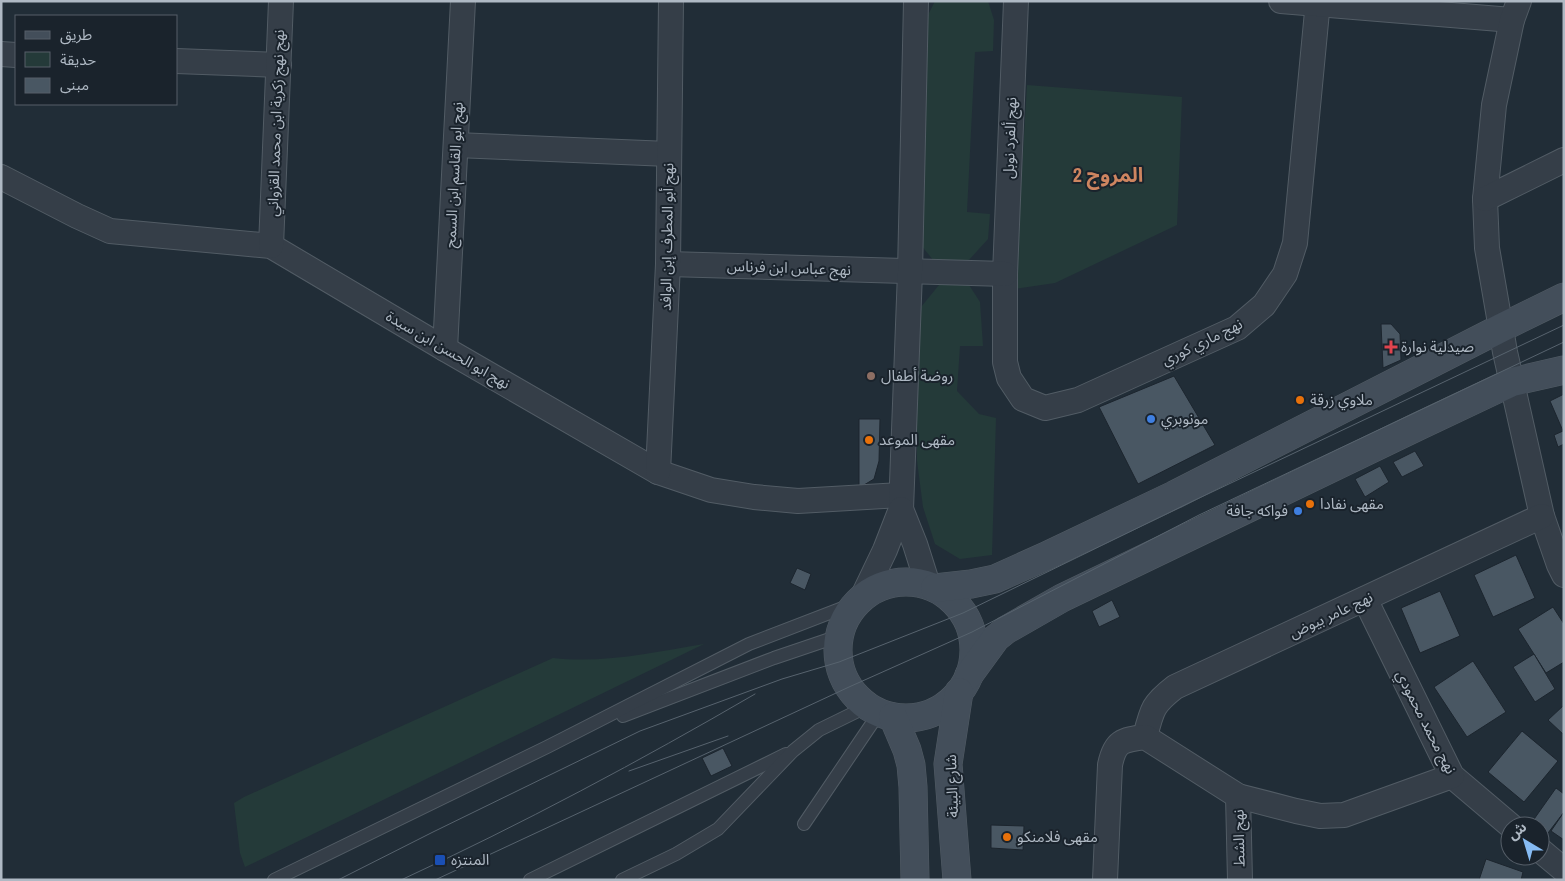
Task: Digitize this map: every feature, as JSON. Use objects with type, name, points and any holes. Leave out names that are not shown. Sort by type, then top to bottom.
[{"type":"street","name":"نهج نهج زكرية ابن محمد القزواني","points":[[271,246],[281,1]]},
{"type":"street","name":"نهج ابو القاسم ابن السمح","points":[[445,349],[463,1]]},
{"type":"street","name":"نهج أبو المطرف إبن الوافد","points":[[658,472],[668,264],[671,1]]},
{"type":"street","points":[[916,1],[910,272],[901,502],[885,550],[860,600],[846,618],[839,636],[839,662],[849,687],[857,698],[880,712],[911,718],[929,713],[946,705],[964,684],[996,638],[1021,621],[1062,598],[1512,382],[1564,370]]},
{"type":"street","name":"نهج ألفرد نوبل","points":[[1005,362],[1005,274],[1016,1]]},
{"type":"street","points":[[1281,1],[1515,11],[1494,106],[1485,199],[1487,248],[1505,352],[1542,516],[1564,575]]},
{"type":"street","name":"نهج ماري كوري","points":[[1005,362],[1009,378],[1023,399],[1045,408],[1078,400],[1237,328],[1264,305],[1285,274],[1295,243],[1318,3]]},
{"type":"street","points":[[1,54],[15,55]]},
{"type":"street","points":[[178,61],[279,65]]},
{"type":"street","points":[[456,145],[669,154]]},
{"type":"street","points":[[1485,199],[1564,160]]},
{"type":"street","name":"نهج ابو الحسن ابن سيدة","points":[[1,177],[77,216],[110,230],[271,246],[658,472],[711,490],[754,497],[798,500],[901,502]]},
{"type":"street","name":"نهج عباس ابن فرناس","points":[[668,264],[910,272]]},
{"type":"street","points":[[910,272],[1005,274]]},
{"type":"street","points":[[860,600],[883,586],[898,583],[906,582],[932,587],[971,584],[995,579],[1174,495],[1564,297]]},
{"type":"street","points":[[901,502],[932,587],[951,598],[963,612],[972,632],[974,654],[964,684]]},
{"type":"street","name":"نهج عامر بيوض","points":[[1145,737],[1151,713],[1160,699],[1175,687],[1542,516]]},
{"type":"street","name":"نهج محمد محمودي","points":[[1365,599],[1452,776],[1500,817]]},
{"type":"street","name":"شارع البيئة","points":[[957,880],[948,764],[964,684]]},
{"type":"street","points":[[880,712],[908,750],[913,788],[915,880]]},
{"type":"street","points":[[1105,880],[1112,752],[1118,745],[1128,739],[1145,737],[1238,796],[1296,812],[1320,816],[1344,815],[1452,776]]},
{"type":"street","name":"نهج الشط","points":[[1238,796],[1240,880]]},
{"type":"street","points":[[1550,858],[1564,870]]},
{"type":"lane","points":[[274,880],[547,747],[749,644],[860,600]]},
{"type":"lane","points":[[547,747],[774,658],[839,636]]},
{"type":"lane","points":[[622,880],[676,854],[718,829],[793,751],[819,730],[880,712]]},
{"type":"lane","points":[[804,824],[880,712]]},
{"type":"lane","points":[[530,880],[793,751]]},
{"type":"green space","points":[[935,1],[988,1],[994,20],[993,51],[975,52],[967,212],[990,214],[988,239],[968,261],[934,261],[920,244],[926,19]]},
{"type":"green space","points":[[1027,85],[1182,97],[1177,225],[1055,283],[1015,289]]},
{"type":"green space","points":[[939,285],[969,285],[980,302],[983,346],[960,346],[957,391],[979,414],[996,418],[992,555],[960,559],[935,544],[923,507],[917,461],[917,312]]},
{"type":"green space","points":[[704,644],[245,867],[240,853],[234,803],[244,797],[553,658],[610,658],[648,654]]},
{"type":"building","name":"صيدلية نوارة","points":[[1381,324],[1391,324],[1400,334],[1401,360],[1383,368]]},
{"type":"building","points":[[1174,376],[1215,445],[1138,484],[1099,407]]},
{"type":"building","points":[[1564,394],[1564,444],[1558,447],[1554,435],[1563,431],[1550,401]]},
{"type":"building","name":"مقهى الموعد","points":[[859,419],[880,419],[879,461],[874,479],[859,488]]},
{"type":"building","points":[[1415,451],[1424,466],[1402,477],[1393,462]]},
{"type":"building","points":[[1380,466],[1389,482],[1365,497],[1355,479]]},
{"type":"building","points":[[1516,555],[1535,598],[1493,617],[1474,575]]},
{"type":"building","points":[[797,568],[811,574],[805,590],[790,583]]},
{"type":"building","points":[[1440,591],[1460,636],[1420,653],[1401,608]]},
{"type":"building","points":[[1112,600],[1120,617],[1099,627],[1092,611]]},
{"type":"building","points":[[1553,607],[1564,624],[1564,662],[1546,673],[1518,629]]},
{"type":"building","points":[[1534,654],[1555,689],[1535,702],[1513,667]]},
{"type":"building","points":[[1473,661],[1506,712],[1467,737],[1434,687]]},
{"type":"building","points":[[1564,705],[1564,735],[1548,720]]},
{"type":"building","points":[[1522,731],[1558,761],[1524,802],[1488,772]]},
{"type":"building","points":[[723,748],[732,766],[711,776],[702,758]]},
{"type":"building","points":[[1556,788],[1564,794],[1564,812],[1550,830],[1550,816],[1536,816]]},
{"type":"building","points":[[1564,812],[1564,840],[1551,831]]},
{"type":"building","name":"مقهى فلامنكو","points":[[991,825],[1024,826],[1023,850],[991,848]]},
{"type":"building","points":[[1486,859],[1500,864],[1500,866],[1523,872],[1521,880],[1479,880]]},
{"type":"tram line","points":[[338,880],[640,731],[782,679],[839,662],[963,613],[1193,501],[1564,325]]},
{"type":"tram line","points":[[435,880],[849,687],[972,632],[1199,515],[1564,342]]},
{"type":"tram line","points":[[401,880],[491,837],[580,791],[755,694]]},
{"type":"tram line","points":[[629,771],[728,736]]},
{"type":"place","name":"صيدلية نوارة","points":[[1391,347]]},
{"type":"place","name":"روضة أطفال","points":[[871,376]]},
{"type":"place","name":"ملاوي زرقة","points":[[1300,400]]},
{"type":"place","name":"مونوبري","points":[[1151,419]]},
{"type":"place","name":"مقهى الموعد","points":[[869,440]]},
{"type":"place","name":"مقهى نفادا","points":[[1310,504]]},
{"type":"place","name":"فواكه جافة","points":[[1298,511]]},
{"type":"place","name":"مقهى فلامنكو","points":[[1007,837]]},
{"type":"place","name":"المنتزه","points":[[440,860]]},
{"type":"district","name":"المروج 2","points":[[1108,175]]}]
